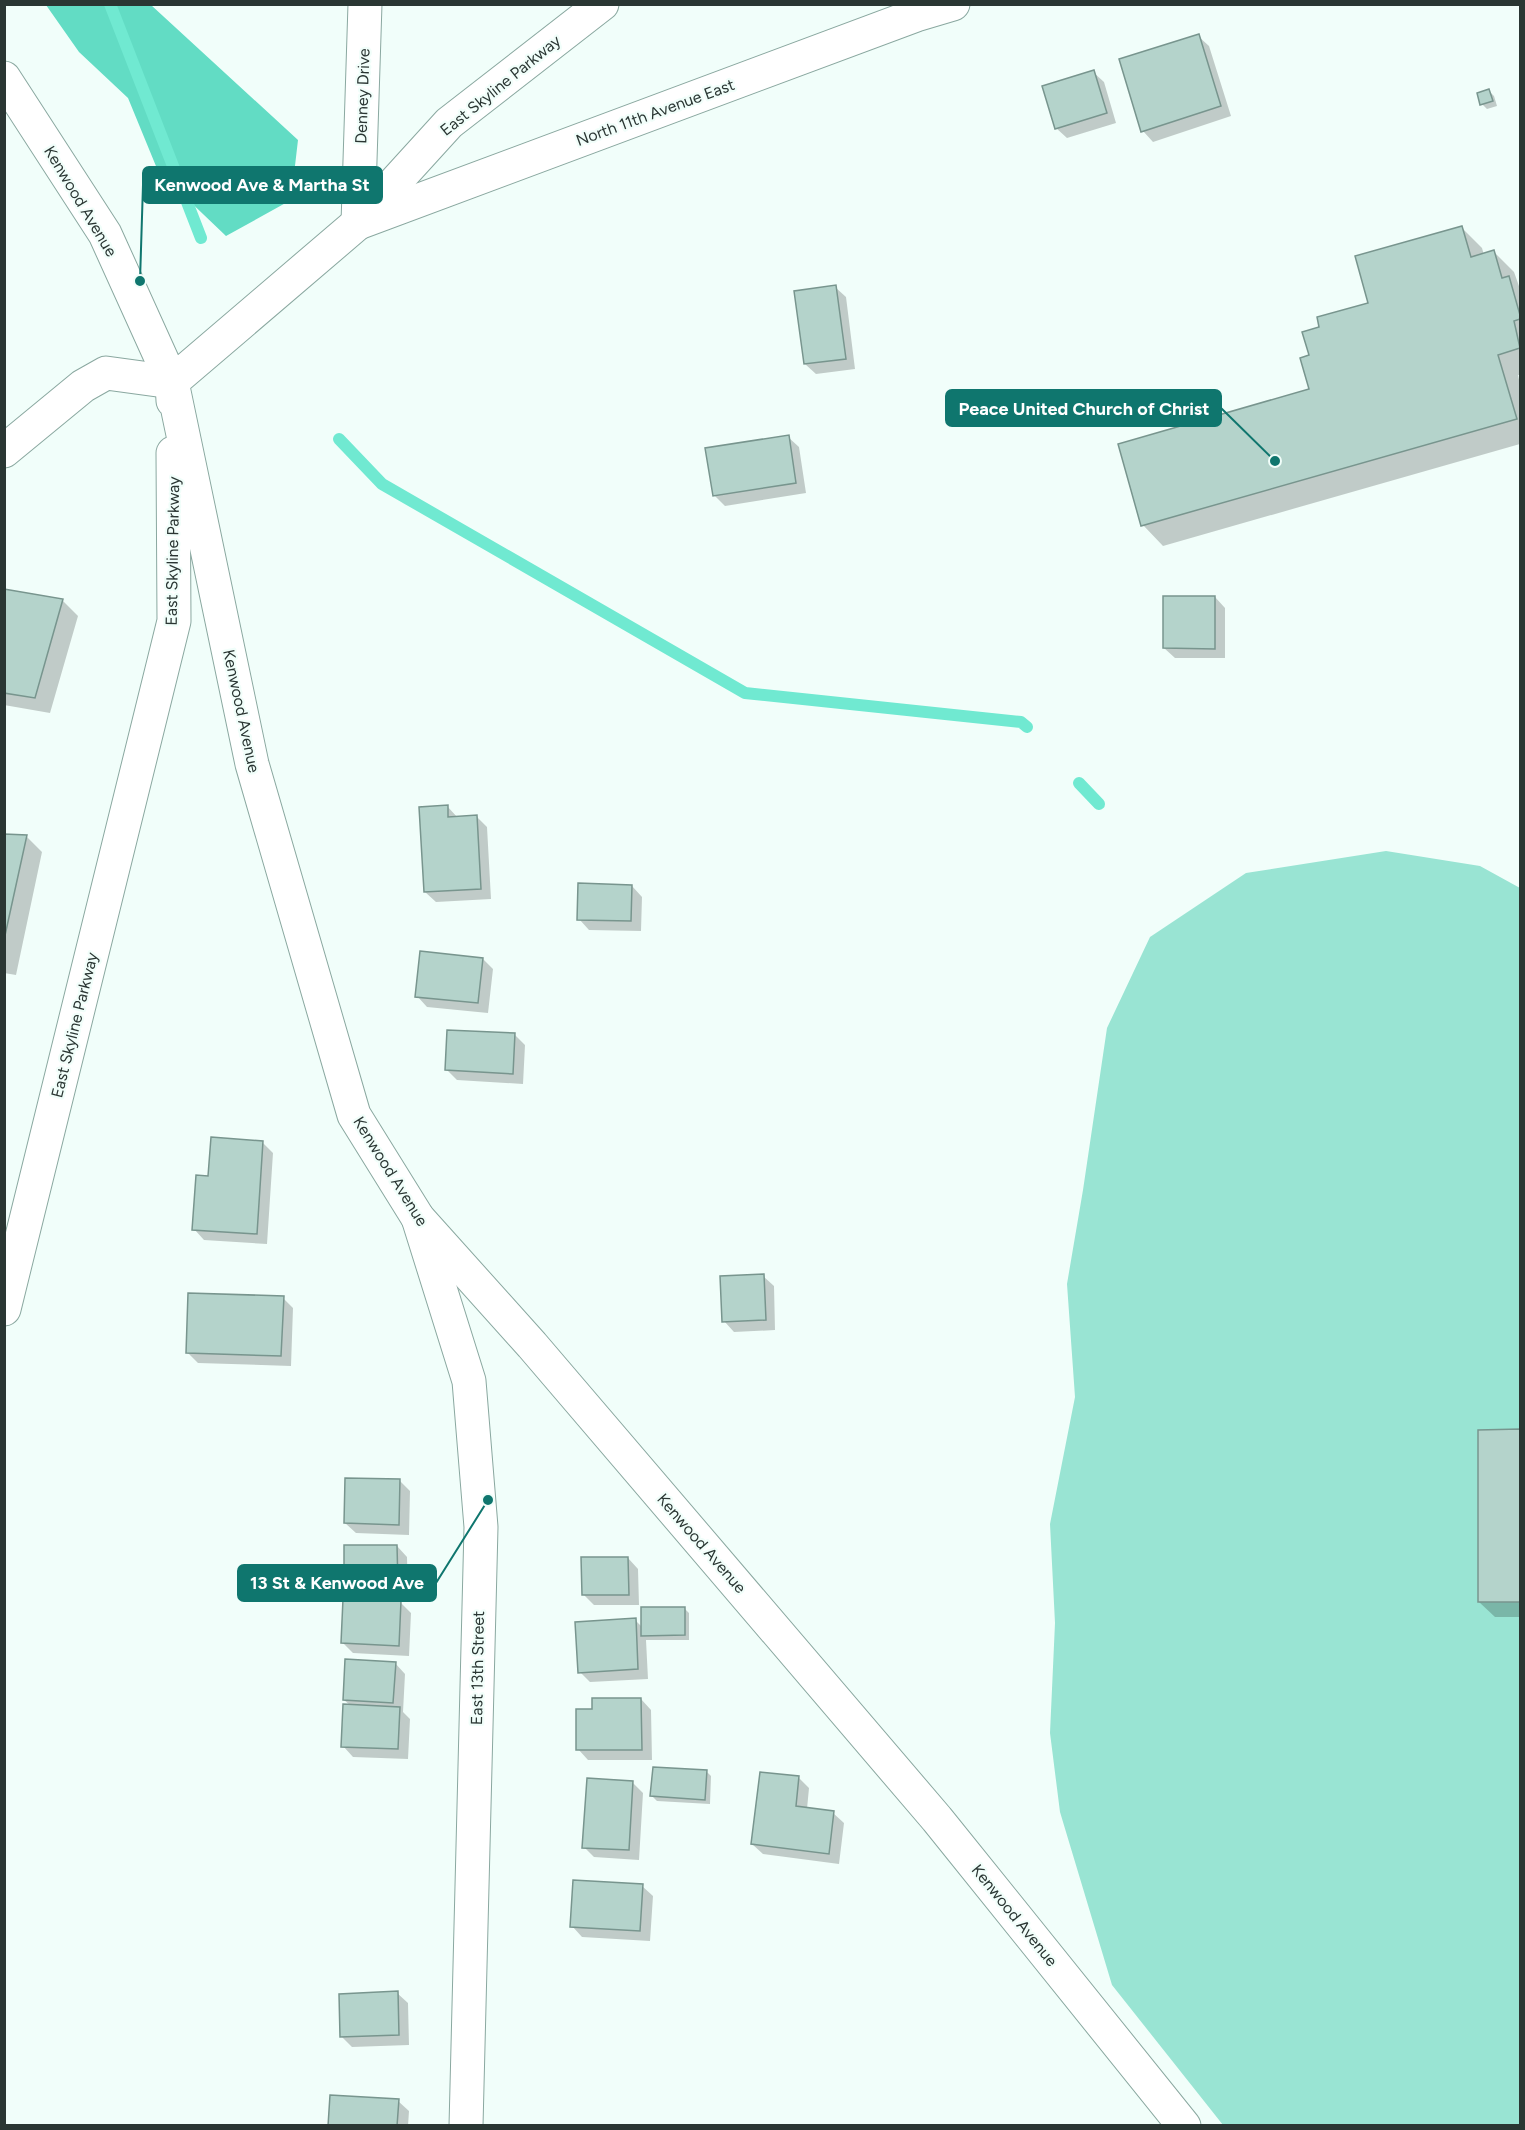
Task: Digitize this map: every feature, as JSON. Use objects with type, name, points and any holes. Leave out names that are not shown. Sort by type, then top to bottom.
[{"type":"street","name":"Denney Drive","points":[[358,223],[365,4]]},
{"type":"street","name":"East Skyline Parkway","points":[[4,1309],[174,621],[172,382],[358,223],[449,123],[602,4]]},
{"type":"street","name":"North 11th Avenue East","points":[[358,223],[953,4]]},
{"type":"street","name":"Kenwood Avenue","points":[[4,78],[105,234],[172,382],[252,764],[354,1114],[418,1218],[540,1354],[937,1819],[1184,2126]]},
{"type":"street","points":[[4,451],[83,386],[106,373],[172,382]]},
{"type":"street","name":"East 13th Street","points":[[418,1218],[469,1381],[480,1527],[466,2126]]},
{"type":"green space","points":[[46,5],[151,5],[298,140],[291,200],[226,236],[158,171],[128,98],[79,52]]},
{"type":"green space","points":[[1386,851],[1480,866],[1520,888],[1520,2125],[1223,2125],[1112,1985],[1060,1812],[1050,1733],[1055,1623],[1050,1524],[1075,1397],[1067,1284],[1107,1028],[1150,937],[1246,873]]},
{"type":"building","points":[[1199,34],[1221,106],[1141,132],[1119,59]]},
{"type":"building","points":[[1094,70],[1107,113],[1055,129],[1042,86]]},
{"type":"building","points":[[1489,89],[1493,101],[1480,105],[1477,93]]},
{"type":"building","points":[[1462,226],[1471,257],[1494,250],[1502,278],[1509,276],[1520,315],[1520,319],[1514,321],[1520,348],[1498,355],[1517,419],[1141,526],[1118,444],[1309,389],[1300,358],[1309,355],[1302,332],[1319,327],[1317,317],[1368,303],[1355,256]]},
{"type":"building","points":[[836,285],[846,359],[804,364],[794,291]]},
{"type":"building","points":[[789,435],[796,483],[713,496],[705,448]]},
{"type":"building","points":[[4,589],[63,599],[35,698],[4,693]]},
{"type":"building","points":[[1163,596],[1215,596],[1215,649],[1163,648]]},
{"type":"building","points":[[448,805],[448,817],[477,815],[481,889],[424,892],[419,807]]},
{"type":"building","points":[[4,834],[27,835],[4,940]]},
{"type":"building","points":[[578,883],[632,885],[631,921],[577,920]]},
{"type":"building","points":[[420,951],[483,958],[478,1003],[415,997]]},
{"type":"building","points":[[447,1030],[515,1033],[513,1074],[445,1070]]},
{"type":"building","points":[[211,1137],[263,1141],[257,1234],[192,1230],[196,1175],[208,1176]]},
{"type":"building","points":[[764,1274],[766,1320],[722,1322],[720,1276]]},
{"type":"building","points":[[188,1293],[284,1296],[281,1356],[186,1353]]},
{"type":"building","points":[[1520,1429],[1520,1602],[1478,1602],[1478,1430]]},
{"type":"building","points":[[345,1478],[400,1479],[399,1525],[344,1523]]},
{"type":"building","points":[[344,1545],[397,1545],[398,1586],[344,1587]]},
{"type":"building","points":[[581,1557],[628,1557],[629,1595],[582,1595]]},
{"type":"building","points":[[343,1599],[401,1601],[399,1646],[341,1643]]},
{"type":"building","points":[[641,1607],[685,1607],[685,1635],[641,1636]]},
{"type":"building","points":[[636,1618],[638,1669],[578,1673],[575,1622]]},
{"type":"building","points":[[345,1659],[396,1662],[393,1703],[343,1700]]},
{"type":"building","points":[[592,1698],[641,1698],[642,1750],[576,1750],[576,1709],[592,1709]]},
{"type":"building","points":[[343,1704],[400,1707],[398,1749],[341,1747]]},
{"type":"building","points":[[653,1767],[707,1770],[705,1800],[650,1796]]},
{"type":"building","points":[[760,1772],[799,1776],[796,1806],[834,1811],[829,1854],[751,1844]]},
{"type":"building","points":[[587,1778],[633,1781],[629,1850],[582,1848]]},
{"type":"building","points":[[573,1880],[643,1884],[640,1931],[570,1927]]},
{"type":"building","points":[[398,1991],[399,2035],[340,2037],[339,1994]]},
{"type":"building","points":[[330,2095],[399,2099],[397,2126],[328,2126]]},
{"type":"waterway","points":[[110,4],[201,238]]},
{"type":"waterway","points":[[339,439],[382,484],[745,693],[1021,722],[1027,727]]},
{"type":"waterway","points":[[1079,783],[1099,804]]},
{"type":"place","name":"Kenwood Ave & Martha St","points":[[140,281]]},
{"type":"place","name":"Peace United Church of Christ","points":[[1275,461]]},
{"type":"place","name":"13 St & Kenwood Ave","points":[[488,1500]]}]
